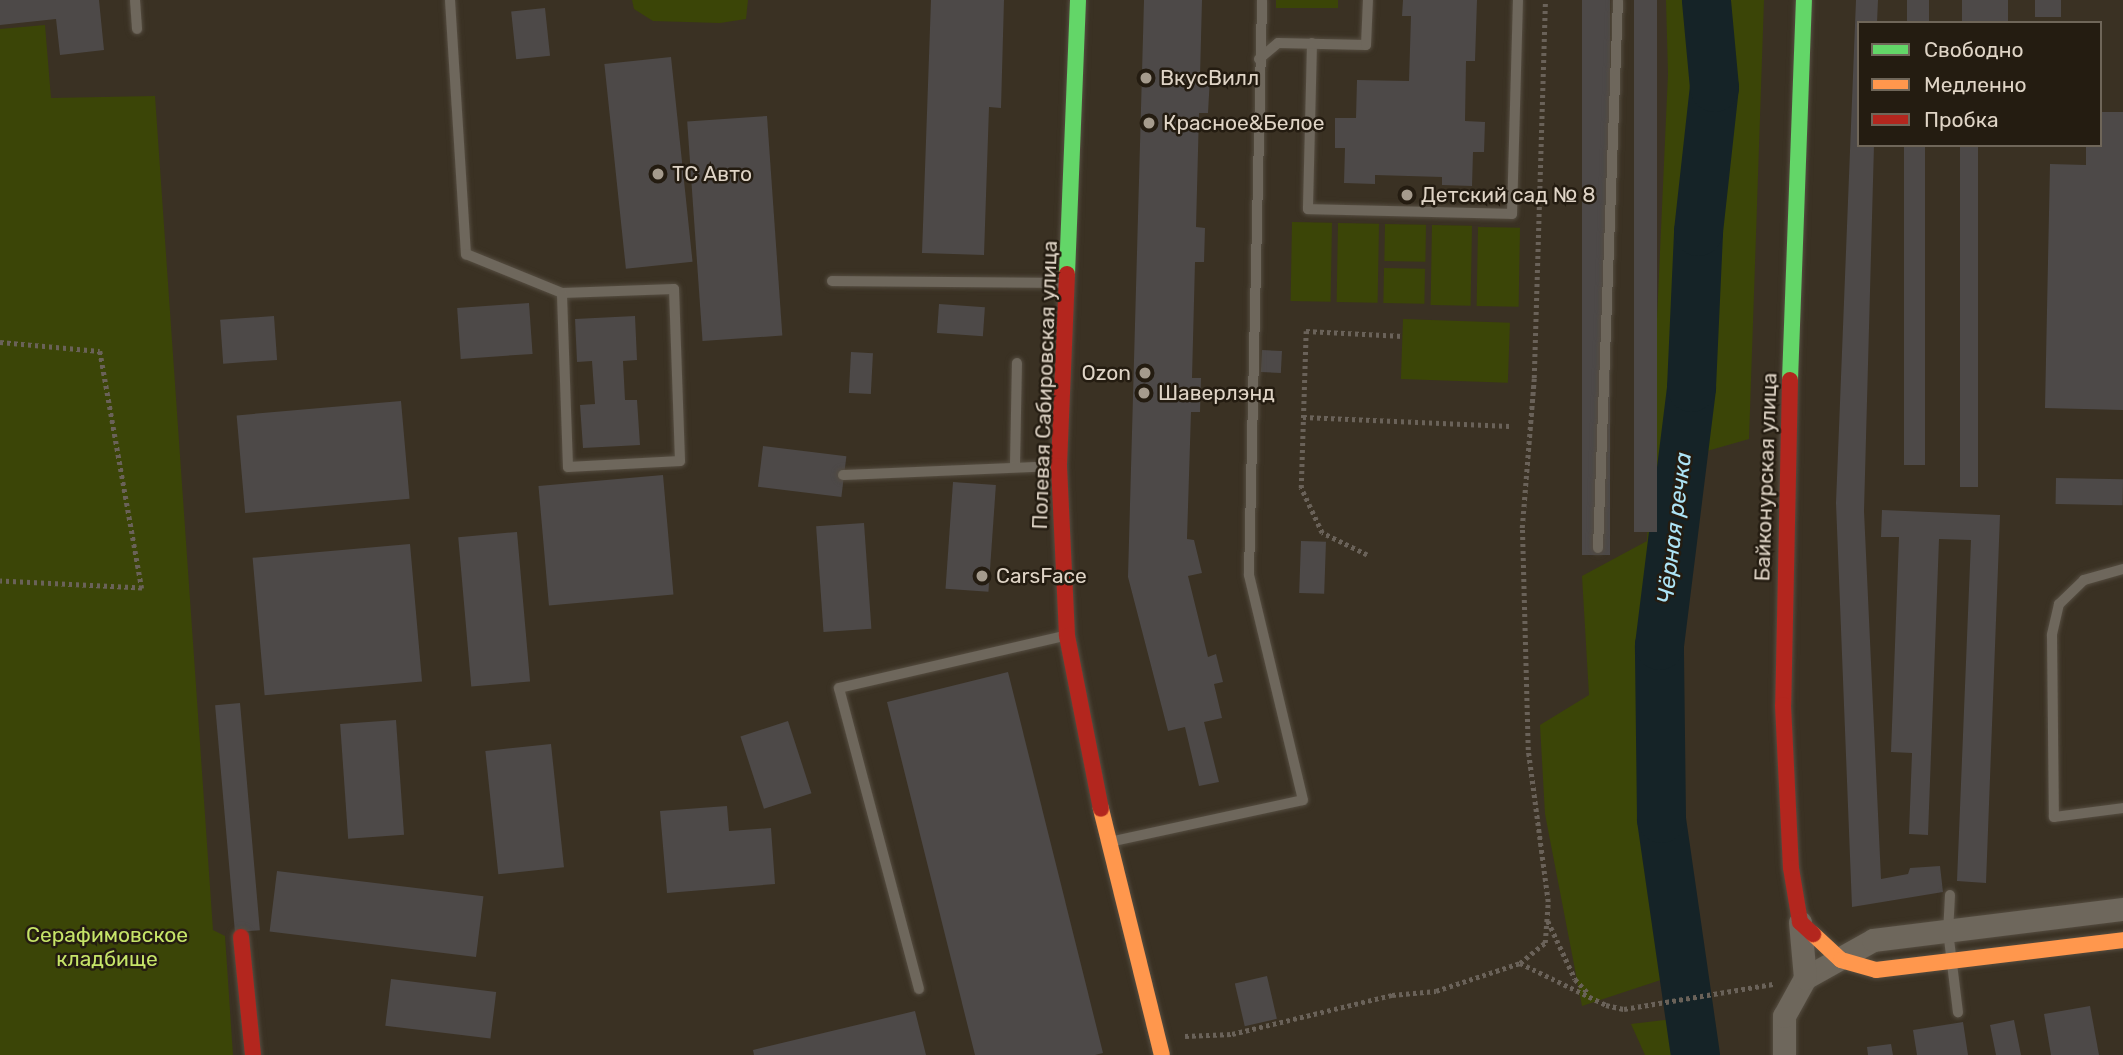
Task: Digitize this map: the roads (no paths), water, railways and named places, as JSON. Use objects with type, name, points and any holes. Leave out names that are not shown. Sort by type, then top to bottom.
[{"type":"street","name":"Полевая Сабировская улица","points":[[1078,0],[1059,466],[1067,636],[1107,843],[1162,1055]]},
{"type":"street","name":"Байконурская улица","points":[[1800,922],[1791,869],[1783,705],[1785,502],[1804,0]]},
{"type":"street","points":[[1805,978],[1841,961],[1873,940],[2123,909]]},
{"type":"street","points":[[1800,922],[1822,946],[1841,961],[1876,970],[2123,940]]},
{"type":"street","points":[[1784,1055],[1784,1016],[1805,978],[1800,922]]},
{"type":"street","points":[[240,937],[253,1055]]},
{"type":"lane","points":[[135,0],[137,29]]},
{"type":"lane","points":[[450,0],[466,254],[562,293],[674,289],[680,461],[568,467],[562,293]]},
{"type":"lane","points":[[1107,843],[1303,800],[1249,575],[1262,0]]},
{"type":"lane","points":[[1259,59],[1278,43],[1366,45],[1367,0]]},
{"type":"lane","points":[[1311,43],[1308,209],[1512,214],[1518,0]]},
{"type":"lane","points":[[1598,548],[1618,0]]},
{"type":"lane","points":[[832,281],[1068,283]]},
{"type":"lane","points":[[1015,465],[1017,363]]},
{"type":"lane","points":[[843,475],[953,473],[1015,465],[1059,466]]},
{"type":"lane","points":[[2123,569],[2084,580],[2059,604],[2052,635],[2054,817],[2123,808]]},
{"type":"lane","points":[[919,989],[839,688],[1067,636]]},
{"type":"lane","points":[[1950,895],[1948,930],[1958,1012]]},
{"type":"waterway","name":"Чёрная речка","points":[[1695,1055],[1661,818],[1659,645],[1691,387],[1698,231],[1714,87],[1706,0]]},
{"type":"place","name":"ВкусВилл","points":[[1146,78]]},
{"type":"place","name":"Красное&Белое","points":[[1149,123]]},
{"type":"place","name":"ТС Авто","points":[[658,174]]},
{"type":"place","name":"Детский сад № 8","points":[[1407,195]]},
{"type":"place","name":"Ozon","points":[[1145,373]]},
{"type":"place","name":"Шаверлэнд","points":[[1144,393]]},
{"type":"place","name":"CarsFace","points":[[982,576]]},
{"type":"park label","name":"Серафимовское кладбище","points":[[107,947]]}]
